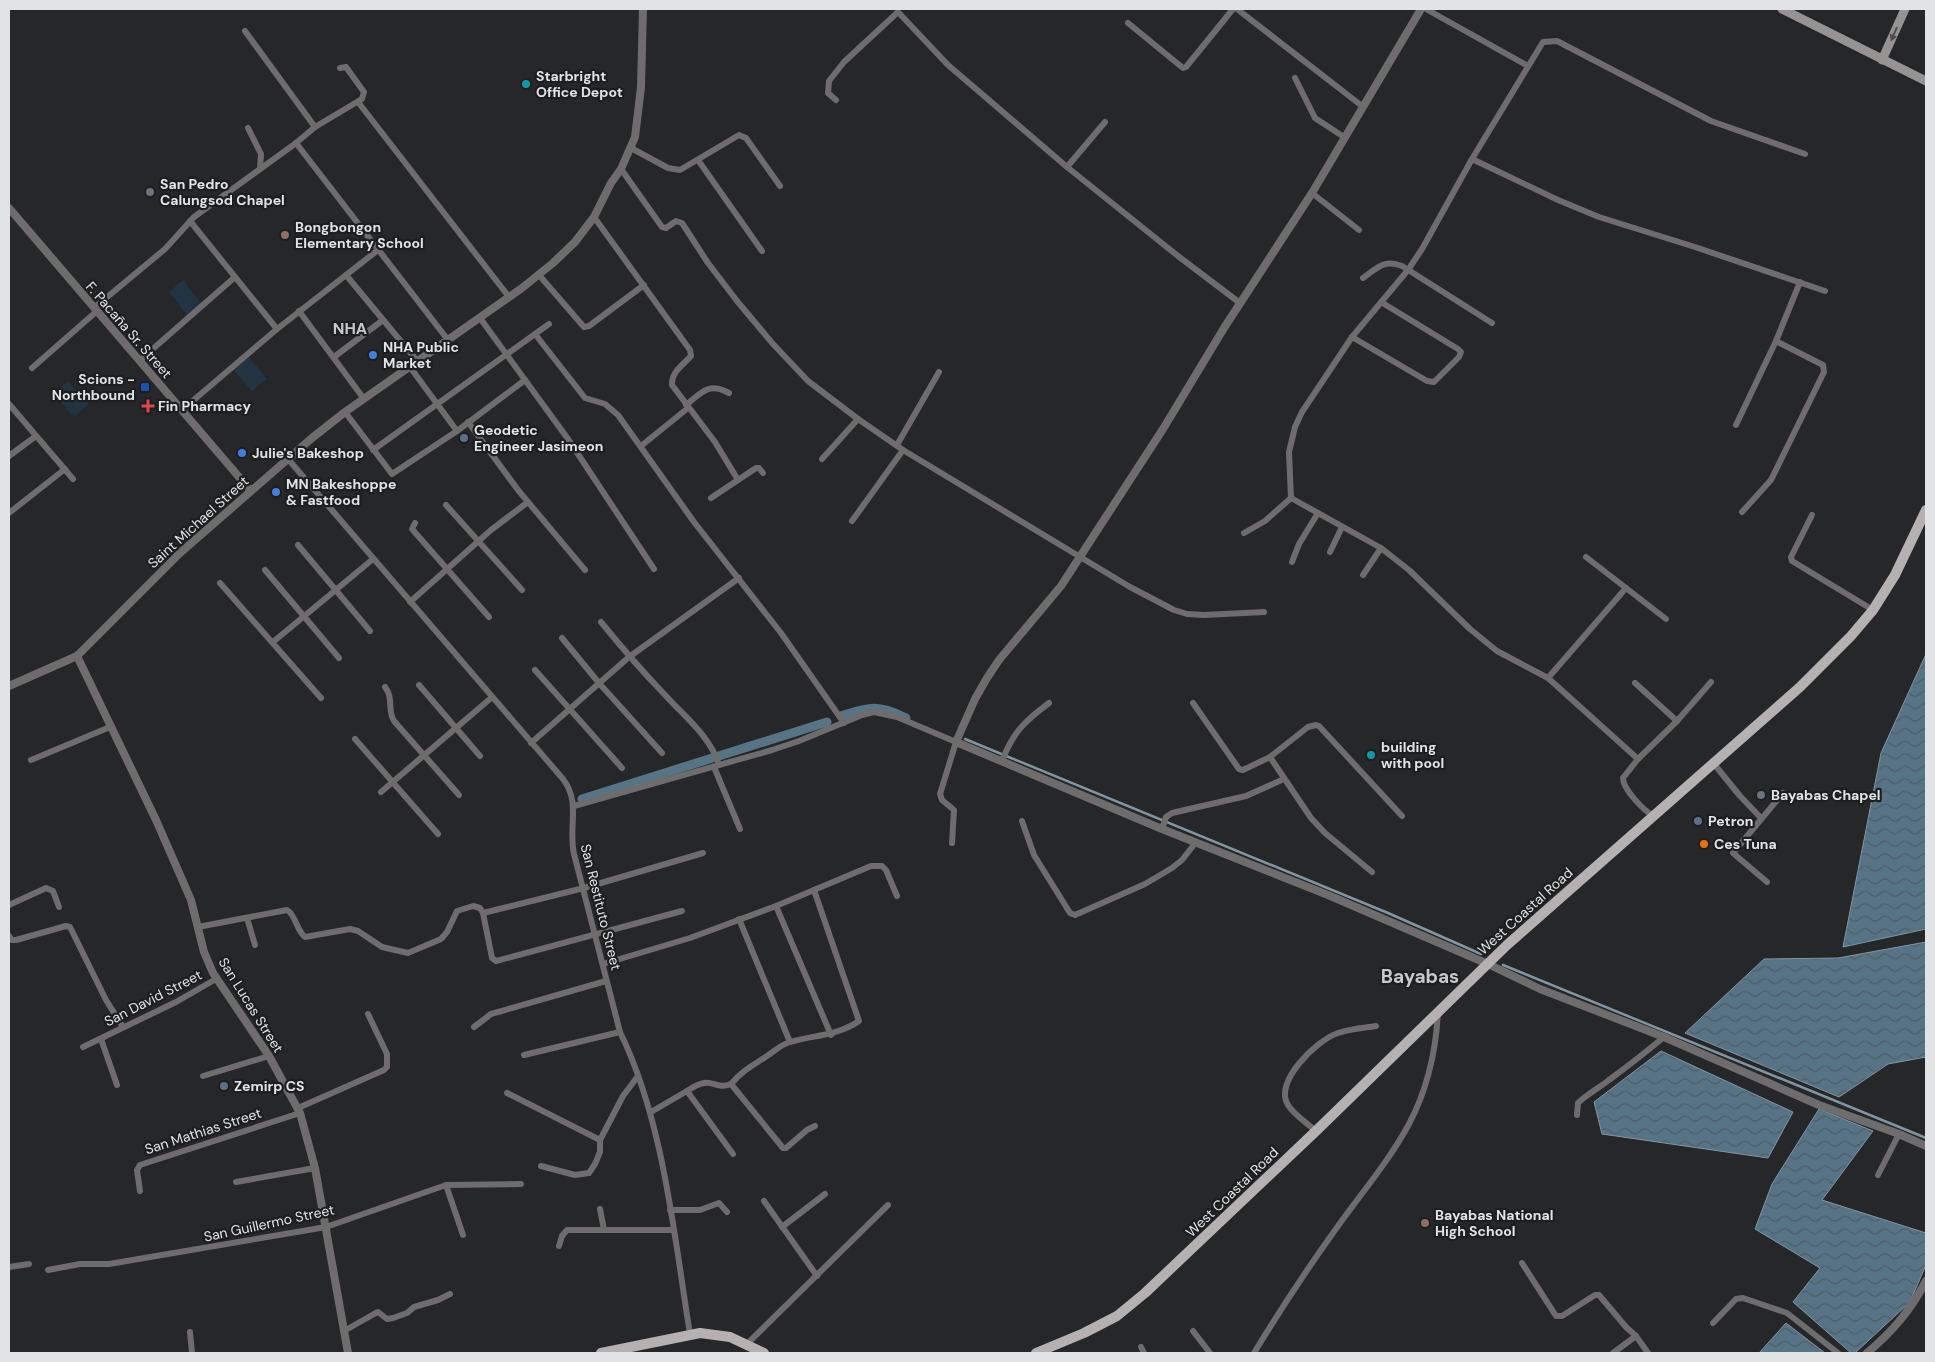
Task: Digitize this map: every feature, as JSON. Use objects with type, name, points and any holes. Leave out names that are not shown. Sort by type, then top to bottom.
[{"type":"main road","points":[[1782,9],[1882,60],[1926,80]]},
{"type":"main road","points":[[1882,60],[1905,9]]},
{"type":"main road","name":"West Coastal Road","points":[[1036,1353],[1084,1333],[1117,1316],[1131,1305],[1316,1131],[1488,964],[1578,881],[1654,817],[1800,688],[1851,636],[1873,610],[1895,575],[1926,510]]},
{"type":"main road","points":[[601,1353],[690,1334],[720,1335],[747,1344],[764,1353]]},
{"type":"street","name":"Saint Michael Street","points":[[77,656],[166,566],[288,459],[345,412],[539,275],[575,242],[594,217],[611,183],[621,169],[637,129],[640,105],[643,9]]},
{"type":"street","points":[[1128,23],[1183,68],[1186,67],[1233,9]]},
{"type":"street","points":[[1237,9],[1362,106]]},
{"type":"street","points":[[952,843],[954,810],[942,800],[940,794],[956,742],[974,699],[999,660],[1053,597],[1163,429],[1240,303],[1312,192],[1421,9]]},
{"type":"street","points":[[1426,9],[1528,66]]},
{"type":"street","points":[[836,100],[828,93],[829,81],[844,62],[896,10],[948,65],[1067,167],[1240,303]]},
{"type":"street","points":[[245,31],[315,126]]},
{"type":"street","points":[[1244,533],[1265,522],[1291,498],[1289,452],[1295,427],[1302,412],[1352,337],[1408,270],[1422,249],[1472,159],[1543,42],[1556,41],[1711,121],[1805,154]]},
{"type":"street","points":[[32,368],[95,309],[165,249],[190,220],[296,143],[315,126],[364,97],[364,92],[348,69],[343,66],[340,68]]},
{"type":"street","points":[[1295,78],[1315,118],[1344,136]]},
{"type":"street","points":[[358,102],[509,297]]},
{"type":"street","points":[[1067,167],[1105,122]]},
{"type":"street","points":[[248,128],[261,154],[260,169]]},
{"type":"street","points":[[631,148],[668,168],[676,170],[683,169],[739,135],[746,138],[780,186]]},
{"type":"street","points":[[296,143],[448,340]]},
{"type":"street","points":[[1472,159],[1558,200],[1599,217],[1825,291]]},
{"type":"street","points":[[698,160],[762,251]]},
{"type":"street","points":[[621,169],[662,227],[666,228],[676,221],[680,222],[737,301],[774,344],[808,381],[858,420],[1011,517],[1130,587],[1178,612],[1204,615],[1264,612]]},
{"type":"street","points":[[1312,192],[1359,230]]},
{"type":"street","name":"F. Pacaña Sr. Street","points":[[9,208],[251,490]]},
{"type":"street","points":[[594,217],[692,354],[676,371],[672,380],[675,391],[715,442],[738,480]]},
{"type":"street","points":[[190,220],[276,328]]},
{"type":"street","points":[[182,410],[276,328],[378,250]]},
{"type":"street","points":[[1363,278],[1383,264],[1393,263],[1408,270],[1492,323]]},
{"type":"street","points":[[346,275],[418,362]]},
{"type":"street","points":[[539,275],[584,327],[589,326],[644,285]]},
{"type":"street","points":[[139,361],[236,277]]},
{"type":"street","points":[[1736,425],[1776,342],[1800,282]]},
{"type":"street","points":[[1352,337],[1427,381],[1434,382],[1459,357],[1461,352],[1458,348],[1381,302]]},
{"type":"street","points":[[300,311],[364,399]]},
{"type":"street","points":[[480,318],[620,515],[654,568]]},
{"type":"street","points":[[334,357],[383,320]]},
{"type":"street","points":[[373,450],[549,324]]},
{"type":"street","points":[[535,334],[578,392],[585,398],[611,407],[641,446],[694,522],[781,633],[844,723]]},
{"type":"street","points":[[1742,512],[1771,480],[1824,372],[1823,365],[1776,342]]},
{"type":"street","points":[[410,367],[457,431]]},
{"type":"street","points":[[897,445],[939,372]]},
{"type":"street","points":[[345,412],[391,473],[394,474],[457,431],[525,380]]},
{"type":"street","points":[[641,446],[702,392],[711,387],[716,387],[729,394]]},
{"type":"street","points":[[9,404],[73,479]]},
{"type":"street","points":[[822,459],[858,420]]},
{"type":"street","points":[[468,422],[528,502],[585,570]]},
{"type":"street","points":[[9,456],[36,436]]},
{"type":"street","points":[[852,521],[903,450]]},
{"type":"street","name":"San Restituto Street","points":[[288,459],[568,786],[574,806],[572,844],[606,980],[620,1032],[629,1051],[651,1112],[670,1210],[690,1334]]},
{"type":"street","points":[[711,498],[756,468],[759,468],[763,473]]},
{"type":"street","points":[[9,513],[65,470]]},
{"type":"street","points":[[1291,498],[1380,548],[1409,570],[1470,629],[1498,651],[1548,678],[1638,759]]},
{"type":"street","points":[[410,602],[497,525],[528,502]]},
{"type":"street","points":[[446,505],[522,590]]},
{"type":"street","points":[[1292,562],[1299,544],[1318,513]]},
{"type":"street","points":[[1812,515],[1791,557],[1792,560],[1873,610]]},
{"type":"street","points":[[415,522],[412,529],[490,617]]},
{"type":"street","points":[[1330,552],[1342,527]]},
{"type":"street","points":[[298,545],[370,631]]},
{"type":"street","points":[[1363,575],[1380,548]]},
{"type":"street","points":[[1586,557],[1666,619]]},
{"type":"street","points":[[273,642],[373,559]]},
{"type":"street","points":[[265,570],[339,658]]},
{"type":"street","points":[[531,743],[629,657],[739,578]]},
{"type":"street","points":[[220,583],[320,698]]},
{"type":"street","points":[[1548,678],[1626,588]]},
{"type":"street","points":[[601,622],[629,657],[695,726],[712,748],[740,829]]},
{"type":"street","points":[[562,638],[599,684],[662,753]]},
{"type":"street","points":[[9,686],[77,656]]},
{"type":"street","name":"San Lucas Street","points":[[77,656],[156,820],[190,900],[204,952],[216,979],[269,1056],[299,1110],[315,1168],[348,1353]]},
{"type":"street","points":[[535,670],[622,768]]},
{"type":"street","points":[[1654,817],[1643,809],[1623,781],[1625,774],[1711,682]]},
{"type":"street","points":[[1635,683],[1676,721]]},
{"type":"street","points":[[419,685],[480,756]]},
{"type":"street","points":[[385,687],[391,696],[391,716],[459,795]]},
{"type":"street","points":[[381,792],[492,698]]},
{"type":"street","points":[[1003,759],[1006,750],[1023,723],[1048,703]]},
{"type":"street","points":[[1193,703],[1239,769],[1242,770],[1270,757],[1311,725],[1319,726],[1402,816]]},
{"type":"street","points":[[574,806],[799,741],[862,715],[882,712],[1003,759],[1196,842],[1328,895],[1488,964],[1540,989],[1664,1037],[1819,1105],[1899,1134],[1926,1146]]},
{"type":"street","points":[[31,760],[110,726]]},
{"type":"street","points":[[355,740],[438,834]]},
{"type":"street","points":[[1270,757],[1284,780],[1320,828],[1372,872]]},
{"type":"street","points":[[1714,764],[1761,818]]},
{"type":"street","points":[[1162,827],[1166,817],[1172,813],[1246,796],[1284,780]]},
{"type":"street","points":[[1767,882],[1733,853],[1783,793]]},
{"type":"street","points":[[1022,820],[1034,855],[1070,912],[1075,915],[1145,884],[1165,872],[1182,860],[1196,842]]},
{"type":"street","points":[[483,913],[584,888],[703,853]]},
{"type":"street","points":[[602,964],[690,938],[776,906],[871,866],[882,866],[886,870],[897,896]]},
{"type":"street","points":[[9,905],[46,888],[54,891],[59,907]]},
{"type":"street","points":[[651,1112],[698,1083],[706,1082],[724,1087],[731,1084],[752,1064],[790,1042],[831,1034],[859,1020],[814,890]]},
{"type":"street","points":[[198,927],[288,910],[300,933],[305,937],[350,929],[358,931],[382,947],[406,953],[441,939],[456,914],[473,906],[480,908],[483,913],[492,958],[496,961],[682,911]]},
{"type":"street","points":[[776,906],[831,1034]]},
{"type":"street","points":[[247,918],[255,946]]},
{"type":"street","points":[[739,920],[790,1042]]},
{"type":"street","points":[[10,938],[66,926],[70,927],[106,1000],[123,1027]]},
{"type":"street","name":"San David Street","points":[[83,1047],[176,1002],[216,979]]},
{"type":"street","points":[[474,1027],[491,1014],[606,980]]},
{"type":"street","points":[[1254,1353],[1290,1295],[1391,1153],[1409,1124],[1420,1101],[1428,1074],[1437,1031],[1438,1012]]},
{"type":"street","points":[[299,1110],[387,1067],[387,1054],[368,1014]]},
{"type":"street","points":[[1316,1131],[1288,1106],[1284,1094],[1286,1084],[1293,1071],[1312,1051],[1328,1038],[1338,1033],[1376,1026]]},
{"type":"street","points":[[524,1055],[620,1032]]},
{"type":"street","points":[[1577,1115],[1578,1103],[1664,1037]]},
{"type":"street","points":[[101,1039],[117,1085]]},
{"type":"street","points":[[203,1076],[269,1056]]},
{"type":"street","points":[[540,1166],[575,1175],[589,1173],[600,1152],[600,1140],[623,1096],[638,1076]]},
{"type":"street","points":[[731,1084],[781,1147],[786,1148],[807,1130],[815,1126]]},
{"type":"street","points":[[687,1091],[732,1154]]},
{"type":"street","points":[[507,1093],[600,1140]]},
{"type":"street","name":"San Mathias Street","points":[[140,1191],[137,1170],[140,1165],[299,1110]]},
{"type":"street","points":[[1878,1175],[1899,1134]]},
{"type":"street","points":[[236,1182],[315,1168]]},
{"type":"street","name":"San Guillermo Street","points":[[48,1270],[80,1264],[109,1264],[326,1227],[446,1185],[521,1184]]},
{"type":"street","points":[[446,1185],[463,1235]]},
{"type":"street","points":[[782,1226],[825,1194]]},
{"type":"street","points":[[764,1201],[817,1276]]},
{"type":"street","points":[[670,1210],[700,1210],[719,1203],[727,1212]]},
{"type":"street","points":[[747,1344],[888,1205]]},
{"type":"street","points":[[600,1209],[604,1230]]},
{"type":"street","points":[[560,1246],[562,1236],[567,1230],[673,1230]]},
{"type":"street","points":[[1522,1263],[1556,1316],[1562,1316],[1595,1295],[1599,1295],[1626,1328],[1636,1336],[1648,1353]]},
{"type":"street","points":[[9,1267],[29,1264]]},
{"type":"street","points":[[1867,1353],[1895,1327],[1913,1306],[1926,1281]]},
{"type":"street","points":[[344,1331],[378,1312],[387,1319],[393,1318],[407,1313],[414,1307],[438,1300],[450,1294]]},
{"type":"street","points":[[1713,1323],[1736,1299],[1743,1298],[1787,1313],[1838,1353]]},
{"type":"street","points":[[1193,1331],[1210,1353]]},
{"type":"street","points":[[190,1332],[192,1353]]},
{"type":"street","points":[[1613,1353],[1636,1336]]},
{"type":"shaded area","points":[[183,280],[202,304],[188,316],[169,292]]},
{"type":"shaded area","points":[[246,353],[267,379],[252,391],[230,367]]},
{"type":"shaded area","points":[[68,381],[89,404],[74,417],[53,393]]},
{"type":"water","points":[[1926,654],[1926,929],[1843,947],[1881,753]]},
{"type":"water","points":[[1926,942],[1926,1057],[1888,1064],[1839,1097],[1685,1033],[1764,959],[1838,958]]},
{"type":"water","points":[[1661,1051],[1793,1112],[1768,1158],[1602,1134],[1594,1102]]},
{"type":"water","points":[[1819,1109],[1873,1131],[1822,1200],[1926,1233],[1926,1265],[1910,1302],[1855,1353],[1851,1353],[1793,1302],[1820,1268],[1755,1229],[1772,1184]]},
{"type":"water","points":[[1786,1323],[1825,1353],[1759,1353]]},
{"type":"waterway","points":[[841,716],[874,708],[906,718]]},
{"type":"waterway","points":[[582,799],[827,722]]},
{"type":"waterway","points":[[965,739],[1388,913],[1481,954]]},
{"type":"waterway","points":[[1503,965],[1926,1138]]},
{"type":"place","name":"Starbright Office Depot","points":[[526,84]]},
{"type":"place","name":"San Pedro Calungsod Chapel","points":[[150,192]]},
{"type":"place","name":"Bongbongon Elementary School","points":[[285,235]]},
{"type":"place","name":"NHA Public Market","points":[[373,355]]},
{"type":"place","name":"Scions - Northbound","points":[[145,387]]},
{"type":"place","name":"Fin Pharmacy","points":[[148,406]]},
{"type":"place","name":"Geodetic Engineer Jasimeon","points":[[464,438]]},
{"type":"place","name":"Julie's Bakeshop","points":[[242,453]]},
{"type":"place","name":"MN Bakeshoppe & Fastfood","points":[[276,492]]},
{"type":"place","name":"building with pool","points":[[1371,755]]},
{"type":"place","name":"Bayabas Chapel","points":[[1761,795]]},
{"type":"place","name":"Petron","points":[[1698,821]]},
{"type":"place","name":"Ces Tuna","points":[[1704,844]]},
{"type":"place","name":"Zemirp CS","points":[[224,1086]]},
{"type":"place","name":"Bayabas National High School","points":[[1425,1223]]},
{"type":"district","name":"NHA","points":[[350,328]]},
{"type":"district","name":"Bayabas","points":[[1420,976]]}]
